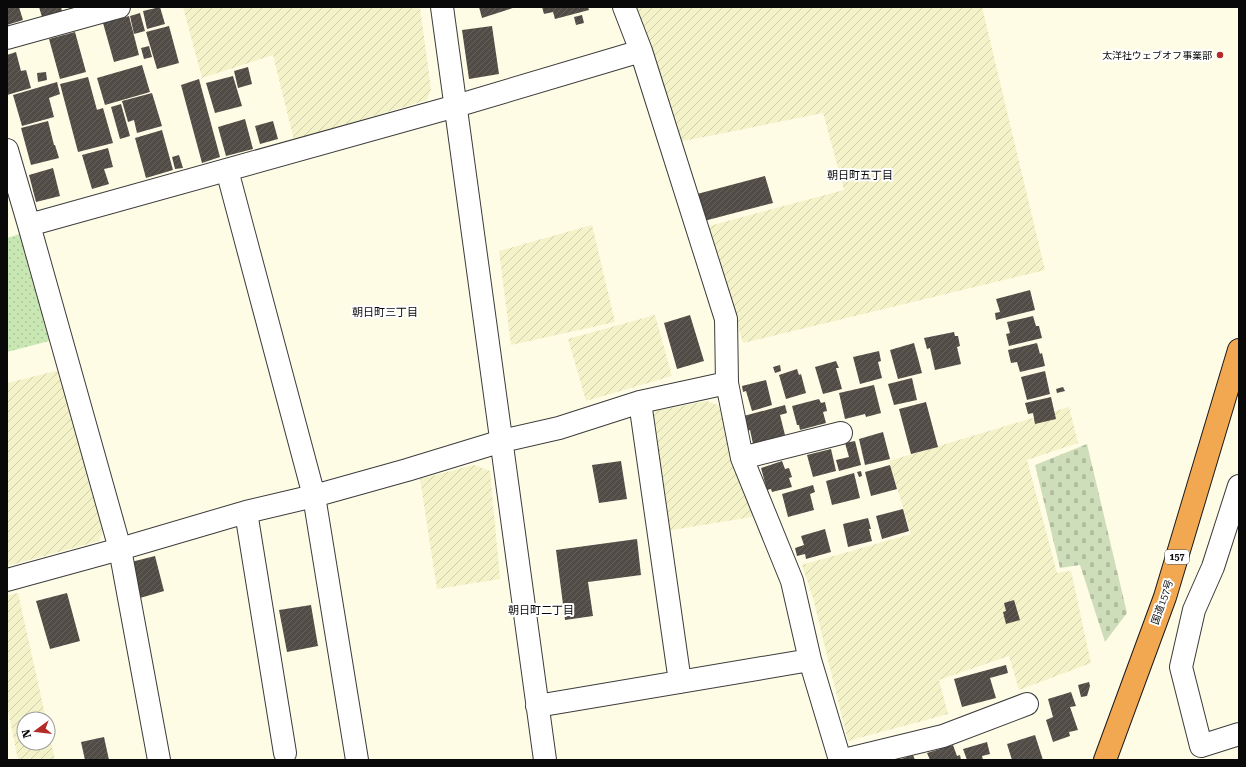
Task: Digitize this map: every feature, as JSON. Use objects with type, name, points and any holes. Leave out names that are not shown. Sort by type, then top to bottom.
[{"type":"highway","name":"国道157号","points":[[1105,760],[1165,597],[1239,350]]},
{"type":"street","points":[[7,38],[119,7]]},
{"type":"street","points":[[442,7],[545,760]]},
{"type":"street","points":[[624,7],[640,52],[726,319],[728,383],[742,458],[792,581],[810,660],[840,760]]},
{"type":"street","points":[[29,225],[456,106],[640,52]]},
{"type":"street","points":[[7,150],[120,549],[159,760]]},
{"type":"street","points":[[227,170],[314,496],[357,760]]},
{"type":"street","points":[[7,580],[246,512],[314,496],[407,470],[502,441],[559,428],[640,402],[728,383]]},
{"type":"street","points":[[640,402],[680,682]]},
{"type":"street","points":[[742,458],[841,433]]},
{"type":"street","points":[[1239,486],[1213,567],[1194,610],[1181,667],[1201,746],[1239,734]]},
{"type":"street","points":[[246,512],[285,753]]},
{"type":"street","points":[[537,706],[810,660]]},
{"type":"street","points":[[844,760],[943,736],[1027,704]]},
{"type":"green space","points":[[183,7],[420,7],[431,89],[427,100],[294,140],[273,55],[202,78]]},
{"type":"green space","points":[[634,7],[982,7],[1045,270],[743,343],[709,226],[844,190],[823,113],[679,142]]},
{"type":"green space","points":[[592,225],[615,322],[511,345],[499,251]]},
{"type":"green space","points":[[23,233],[53,340],[7,352],[7,238]]},
{"type":"green space","points":[[655,315],[672,376],[586,401],[568,339]]},
{"type":"green space","points":[[60,370],[104,528],[99,541],[7,566],[7,383]]},
{"type":"green space","points":[[706,401],[718,405],[758,516],[666,531],[650,419],[656,411]]},
{"type":"green space","points":[[1069,407],[1078,443],[1027,460],[1057,573],[1071,571],[1091,663],[1019,690],[1009,656],[939,680],[948,714],[848,741],[813,598],[802,565],[911,534],[889,461]]},
{"type":"green space","points":[[1087,444],[1127,613],[1105,642],[1080,565],[1060,568],[1035,465]]},
{"type":"green space","points":[[474,465],[490,471],[500,579],[437,589],[420,479]]},
{"type":"green space","points":[[18,593],[44,711],[16,711],[16,750],[7,705],[7,596]]},
{"type":"green space","points":[[16,751],[53,751],[55,760],[18,760]]},
{"type":"building","points":[[7,7],[19,7],[23,20],[7,25]]},
{"type":"building","points":[[39,7],[61,7],[62,11],[42,17]]},
{"type":"building","points":[[160,7],[165,24],[147,29],[143,11]]},
{"type":"building","points":[[479,7],[516,7],[482,18]]},
{"type":"building","points":[[542,7],[588,7],[589,10],[555,19],[553,12],[544,14]]},
{"type":"building","points":[[140,13],[145,31],[134,34],[130,16]]},
{"type":"building","points":[[582,15],[584,23],[576,25],[574,17]]},
{"type":"building","points":[[129,16],[139,55],[114,62],[103,23]]},
{"type":"building","points":[[169,26],[179,63],[157,69],[146,32]]},
{"type":"building","points":[[492,26],[499,74],[469,79],[462,30]]},
{"type":"building","points":[[75,32],[86,72],[60,79],[49,39]]},
{"type":"building","points":[[149,46],[152,57],[144,59],[141,48]]},
{"type":"building","points":[[16,52],[21,71],[26,70],[31,88],[7,95],[7,55]]},
{"type":"building","points":[[142,65],[150,92],[105,105],[97,78]]},
{"type":"building","points":[[248,67],[252,84],[238,88],[234,71]]},
{"type":"building","points":[[46,72],[47,80],[38,82],[37,73]]},
{"type":"building","points":[[233,76],[242,106],[215,113],[206,83]]},
{"type":"building","points":[[88,77],[97,110],[103,108],[113,143],[78,152],[60,84]]},
{"type":"building","points":[[199,79],[220,157],[202,163],[181,85]]},
{"type":"building","points":[[57,82],[60,94],[49,98],[54,117],[22,126],[13,95]]},
{"type":"building","points":[[152,93],[162,126],[137,133],[134,120],[128,122],[122,101]]},
{"type":"building","points":[[121,104],[130,136],[120,139],[111,107]]},
{"type":"building","points":[[245,119],[253,149],[226,156],[218,127]]},
{"type":"building","points":[[48,121],[59,158],[31,165],[21,128]]},
{"type":"building","points":[[273,121],[278,139],[260,144],[255,126]]},
{"type":"building","points":[[162,130],[173,170],[146,178],[135,138]]},
{"type":"building","points":[[108,148],[113,167],[104,169],[109,184],[92,189],[82,155]]},
{"type":"building","points":[[179,155],[183,168],[175,169],[172,157]]},
{"type":"building","points":[[53,168],[60,196],[36,202],[29,175]]},
{"type":"building","points":[[765,176],[773,203],[704,221],[697,194]]},
{"type":"building","points":[[1030,290],[1035,310],[996,320],[995,313],[1000,312],[996,299]]},
{"type":"building","points":[[690,315],[704,361],[677,369],[664,323]]},
{"type":"building","points":[[1033,316],[1036,326],[1039,326],[1042,338],[1009,346],[1006,334],[1010,333],[1007,322]]},
{"type":"building","points":[[954,332],[955,336],[958,336],[960,346],[957,347],[961,364],[935,370],[930,348],[927,349],[924,338]]},
{"type":"building","points":[[914,343],[922,373],[898,379],[890,350]]},
{"type":"building","points":[[1037,343],[1040,354],[1042,353],[1045,366],[1020,372],[1017,362],[1011,363],[1008,350]]},
{"type":"building","points":[[879,351],[881,361],[878,362],[882,378],[860,384],[853,357]]},
{"type":"building","points":[[836,361],[839,368],[836,368],[842,389],[823,394],[815,367]]},
{"type":"building","points":[[780,365],[781,371],[775,373],[773,367]]},
{"type":"building","points":[[797,369],[799,375],[801,374],[806,393],[786,399],[779,375]]},
{"type":"building","points":[[1045,371],[1050,394],[1027,400],[1021,377]]},
{"type":"building","points":[[912,378],[917,400],[894,405],[888,384]]},
{"type":"building","points":[[766,380],[772,405],[752,411],[746,391],[743,392],[742,386]]},
{"type":"building","points":[[874,385],[881,413],[866,417],[865,414],[845,419],[839,393]]},
{"type":"building","points":[[1063,387],[1065,391],[1057,393],[1056,389]]},
{"type":"building","points":[[1051,397],[1056,419],[1035,424],[1033,413],[1028,414],[1025,403]]},
{"type":"building","points":[[819,399],[821,403],[825,402],[827,411],[823,412],[826,423],[800,430],[799,425],[797,425],[792,406]]},
{"type":"building","points":[[926,402],[938,447],[911,454],[899,409]]},
{"type":"building","points":[[785,405],[787,413],[780,415],[785,435],[753,444],[750,430],[744,432],[740,417]]},
{"type":"building","points":[[883,432],[890,459],[865,465],[859,439]]},
{"type":"building","points":[[855,441],[861,465],[839,471],[836,460],[849,457],[845,443]]},
{"type":"building","points":[[831,449],[836,471],[813,477],[807,455]]},
{"type":"building","points":[[621,461],[627,499],[599,503],[592,465]]},
{"type":"building","points":[[782,461],[785,469],[789,468],[792,477],[789,478],[792,487],[772,492],[771,489],[767,490],[761,468]]},
{"type":"building","points":[[890,465],[897,489],[871,496],[865,472]]},
{"type":"building","points":[[861,471],[862,476],[859,477],[857,472]]},
{"type":"building","points":[[854,473],[860,498],[832,505],[826,481]]},
{"type":"building","points":[[813,485],[815,492],[810,494],[814,510],[788,517],[782,494]]},
{"type":"building","points":[[903,509],[909,531],[882,539],[876,516]]},
{"type":"building","points":[[868,518],[872,541],[848,547],[843,524]]},
{"type":"building","points":[[825,529],[831,552],[806,559],[805,554],[797,556],[795,548],[804,545],[801,536]]},
{"type":"building","points":[[637,539],[641,575],[588,582],[593,616],[565,620],[556,550]]},
{"type":"building","points":[[155,556],[164,591],[140,598],[131,562]]},
{"type":"building","points":[[67,593],[80,641],[50,649],[36,601]]},
{"type":"building","points":[[1014,600],[1020,620],[1006,624],[1003,612],[1006,611],[1004,603]]},
{"type":"building","points":[[311,605],[318,646],[287,652],[279,610]]},
{"type":"building","points":[[1006,665],[1008,673],[990,678],[996,698],[962,707],[954,679]]},
{"type":"building","points":[[1089,682],[1090,686],[1087,696],[1081,697],[1078,685]]},
{"type":"building","points":[[1071,692],[1076,706],[1070,707],[1078,730],[1069,732],[1070,736],[1053,742],[1046,720],[1053,717],[1048,699]]},
{"type":"building","points":[[1035,735],[1043,760],[1012,760],[1007,744]]},
{"type":"building","points":[[104,737],[109,760],[85,760],[81,742]]},
{"type":"building","points":[[948,742],[949,746],[953,745],[957,756],[960,755],[961,760],[930,760],[927,753],[940,749],[939,745]]},
{"type":"building","points":[[987,742],[990,754],[982,756],[983,760],[967,760],[963,749]]},
{"type":"building","points":[[913,755],[915,760],[898,760]]},
{"type":"place","name":"太洋社ウェブオフ事業部","points":[[1220,55]]},
{"type":"district","name":"朝日町五丁目","points":[[860,175]]},
{"type":"district","name":"朝日町三丁目","points":[[385,312]]},
{"type":"district","name":"朝日町二丁目","points":[[541,610]]}]
